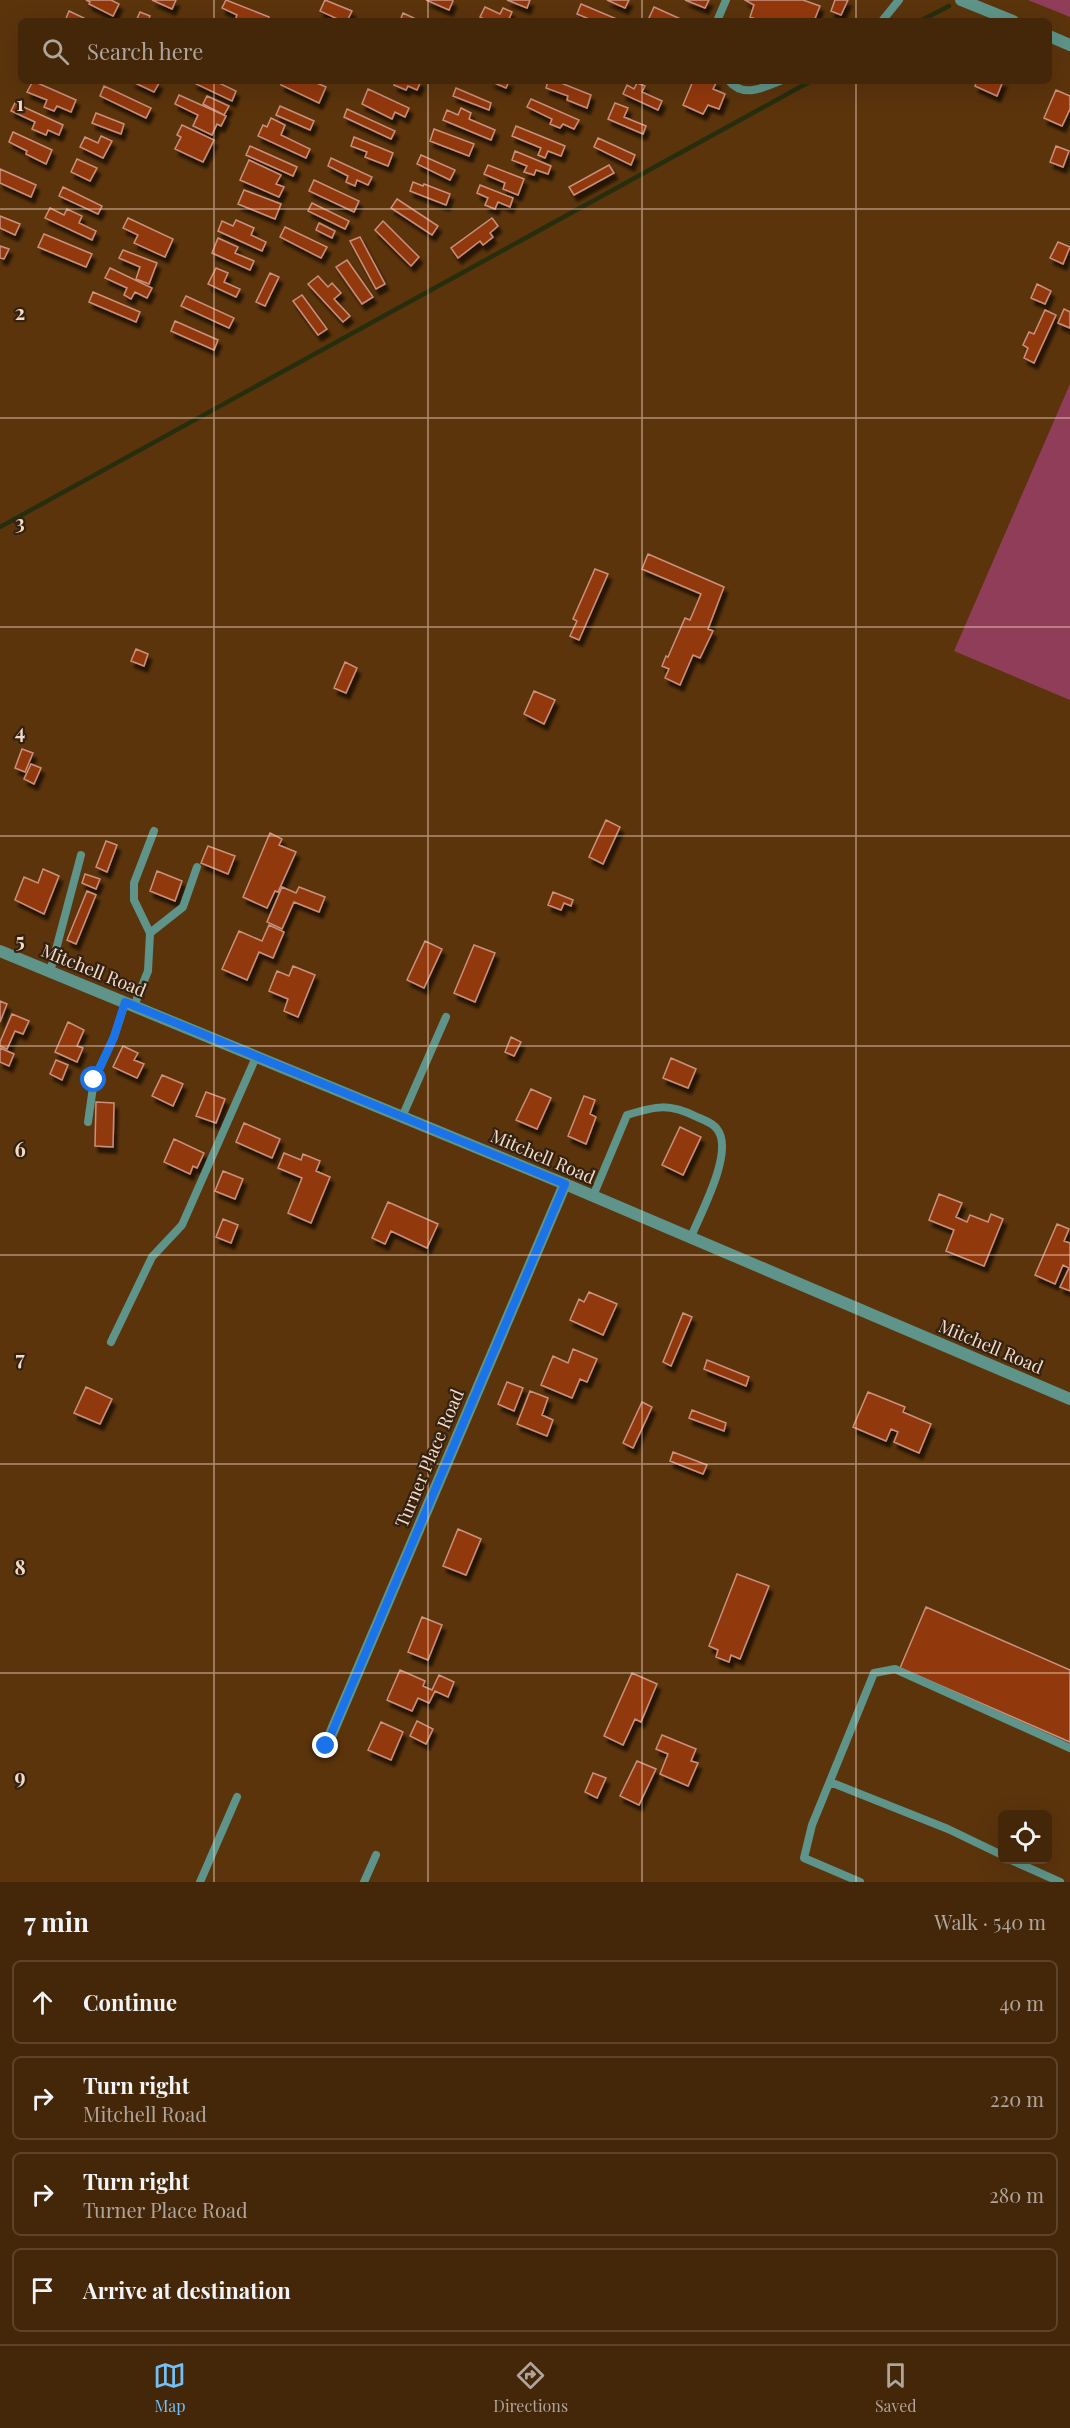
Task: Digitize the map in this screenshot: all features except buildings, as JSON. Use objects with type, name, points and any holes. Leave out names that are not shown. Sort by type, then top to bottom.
[{"type":"street","points":[[961,0],[1005,18]]},
{"type":"street","points":[[1052,37],[1070,45]]},
{"type":"street","name":"Mitchell Road","points":[[0,951],[565,1184],[1070,1399]]},
{"type":"street","name":"Turner Place Road","points":[[326,1746],[565,1184]]},
{"type":"lane","points":[[718,18],[726,0]]},
{"type":"lane","points":[[884,18],[899,0]]},
{"type":"lane","points":[[731,84],[747,91],[758,90],[773,84]]},
{"type":"lane","points":[[88,1122],[94,1080],[148,971],[150,933],[134,900],[134,883],[154,831]]},
{"type":"lane","points":[[50,972],[81,855]]},
{"type":"lane","points":[[150,933],[183,907],[197,867]]},
{"type":"lane","points":[[402,1117],[446,1017]]},
{"type":"lane","points":[[111,1342],[152,1257],[182,1225],[256,1057]]},
{"type":"lane","points":[[593,1196],[627,1115],[654,1107],[667,1106],[684,1110],[718,1130],[723,1143],[719,1169],[691,1237]]},
{"type":"lane","points":[[860,1882],[804,1858],[812,1825],[874,1673],[896,1669],[1070,1749]]},
{"type":"lane","points":[[830,1782],[948,1829],[998,1853]]},
{"type":"lane","points":[[200,1882],[237,1797]]},
{"type":"lane","points":[[364,1882],[376,1855]]},
{"type":"lane","points":[[1020,1864],[1060,1882]]},
{"type":"shaded area","points":[[1028,0],[1070,0],[1070,17]]},
{"type":"shaded area","points":[[1070,384],[1070,700],[954,651]]},
{"type":"waterway","points":[[926,18],[949,6]]},
{"type":"waterway","points":[[0,527],[806,84]]},
{"type":"route","points":[[94,1080],[114,1037],[125,1002],[565,1184],[326,1746]]}]
